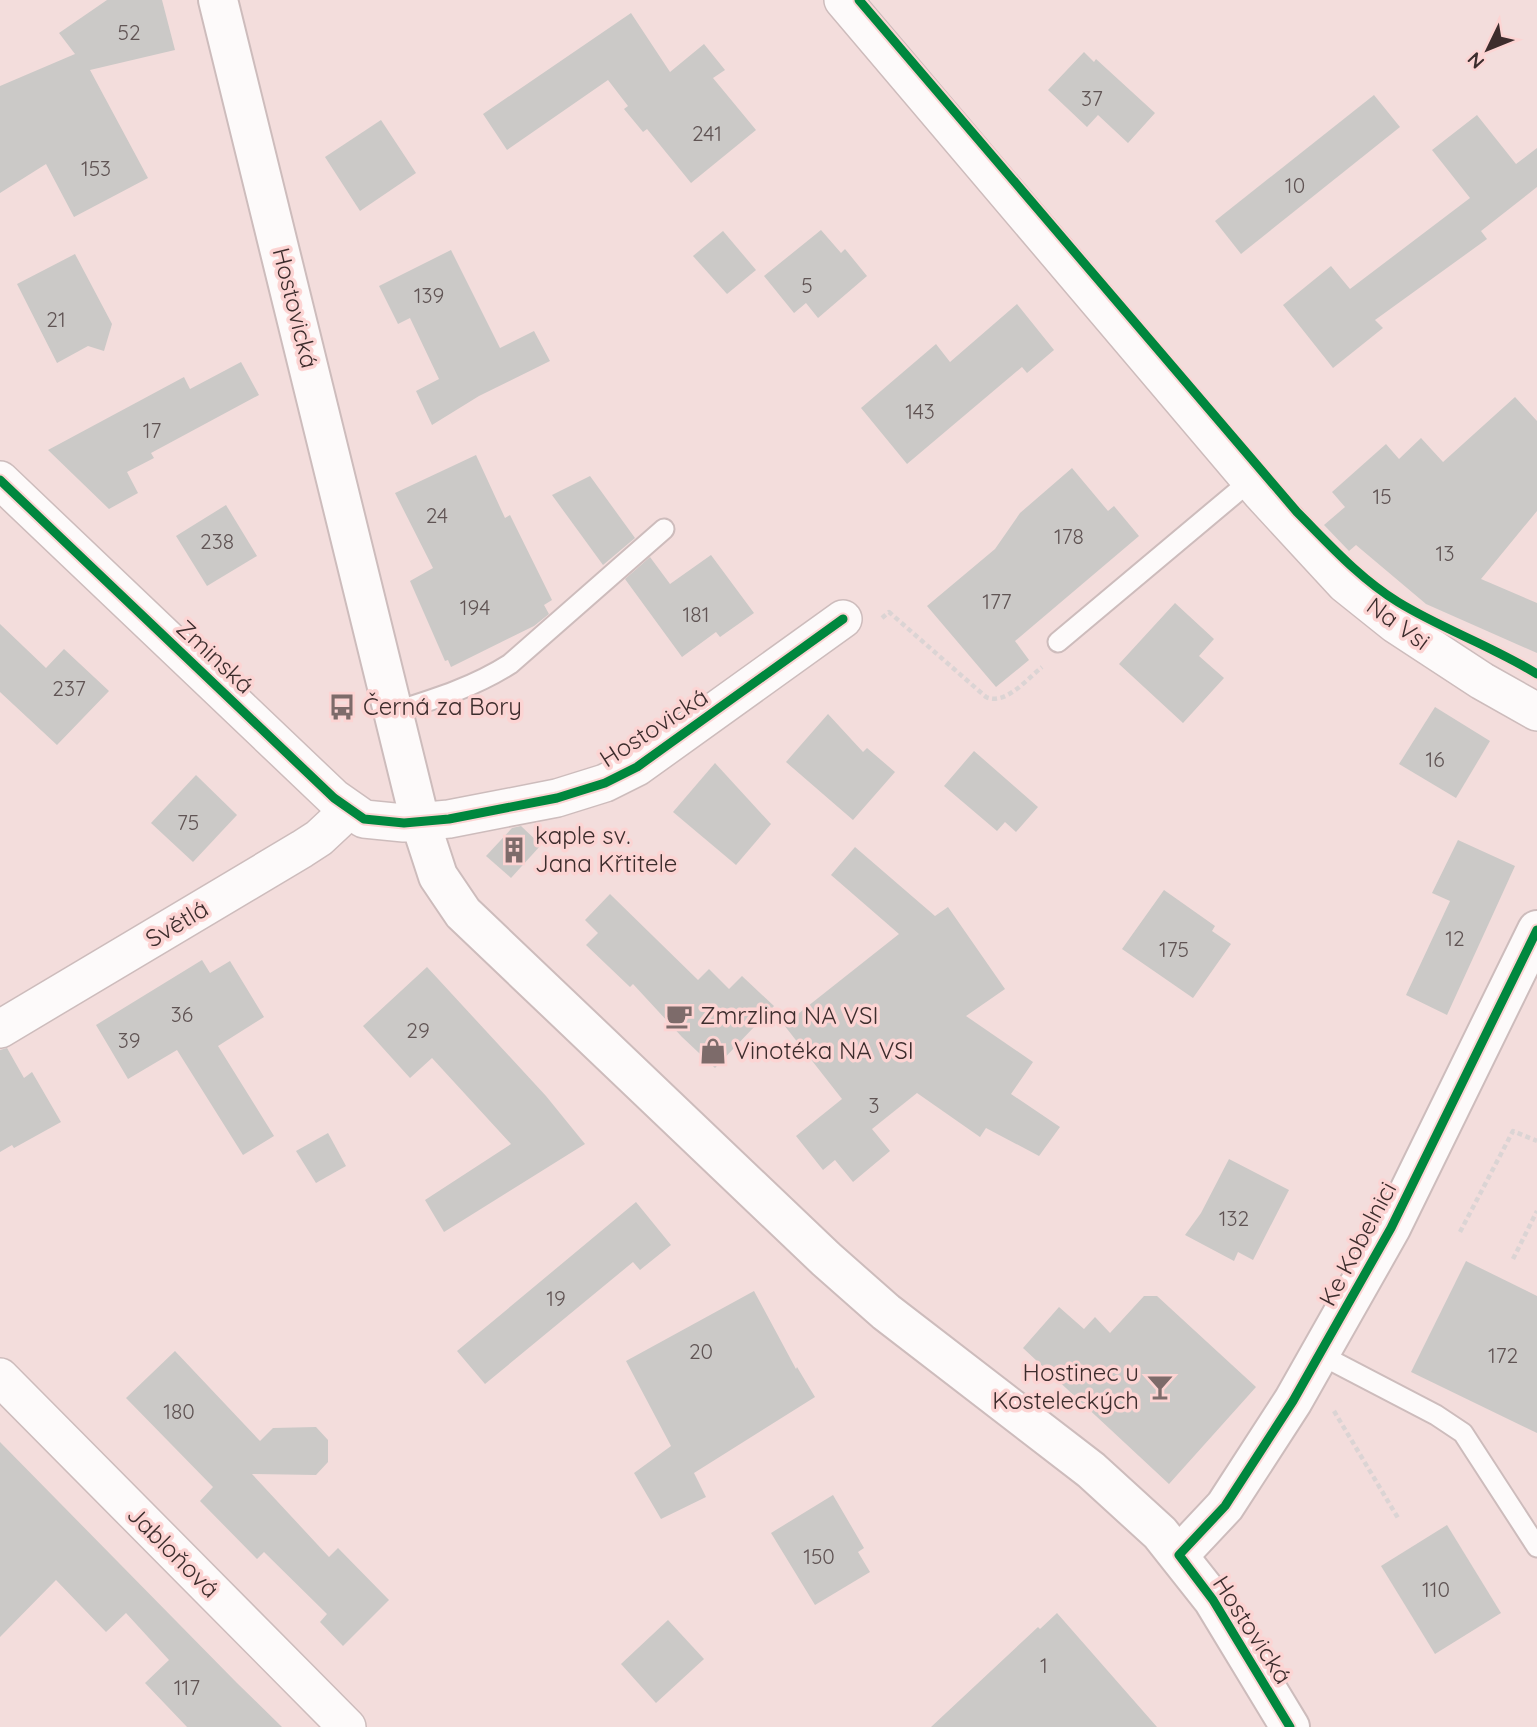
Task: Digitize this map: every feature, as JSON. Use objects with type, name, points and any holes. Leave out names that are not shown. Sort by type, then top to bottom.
[{"type":"main road","name":"Hostovická","points":[[218,0],[420,821],[438,876],[463,913],[826,1259],[886,1312],[1091,1470],[1133,1506],[1179,1555],[1220,1611],[1290,1727]]},
{"type":"main road","name":"Ke Kobelnici","points":[[1179,1555],[1225,1506],[1319,1354],[1391,1228],[1537,930]]},
{"type":"street","name":"Na Vsi","points":[[843,0],[1250,481],[1345,584],[1395,624],[1482,681],[1537,712]]},
{"type":"street","name":"Zminská","points":[[0,480],[349,810],[364,819],[385,823],[420,821]]},
{"type":"street","name":"Hostovická","points":[[420,821],[557,798],[622,776],[843,619]]},
{"type":"street","name":"Světlá","points":[[0,1029],[302,849],[319,838],[349,810]]},
{"type":"street","name":"Jabloňová","points":[[0,1377],[347,1727]]},
{"type":"lane","points":[[1058,642],[1250,481]]},
{"type":"lane","points":[[394,712],[455,693],[492,676],[510,664],[664,529]]},
{"type":"lane","points":[[1319,1354],[1436,1415],[1464,1433],[1537,1547]]},
{"type":"path","points":[[878,620],[889,612],[986,697],[994,700],[1008,695],[1056,655],[1058,642]]},
{"type":"path","points":[[1460,1232],[1513,1131],[1537,1140]]},
{"type":"path","points":[[1513,1259],[1537,1211]]},
{"type":"path","points":[[1334,1410],[1398,1518]]},
{"type":"building","points":[[107,0],[162,0],[175,50],[90,70],[148,178],[74,217],[46,164],[0,193],[0,86],[75,54],[59,33]]},
{"type":"building","points":[[631,13],[670,72],[704,44],[725,70],[713,78],[756,130],[691,183],[647,129],[643,132],[624,109],[628,106],[608,80],[507,150],[483,114]]},
{"type":"building","points":[[1084,52],[1094,62],[1096,59],[1155,113],[1128,143],[1098,115],[1087,127],[1048,90]]},
{"type":"building","points":[[1374,95],[1400,127],[1241,254],[1215,221]]},
{"type":"building","points":[[1477,115],[1516,164],[1537,148],[1537,187],[1481,231],[1487,239],[1375,320],[1383,328],[1333,368],[1283,305],[1331,266],[1350,289],[1470,198],[1432,150]]},
{"type":"building","points":[[381,120],[416,173],[360,211],[325,157]]},
{"type":"building","points":[[821,230],[841,253],[845,249],[867,276],[818,318],[806,303],[794,313],[764,276]]},
{"type":"building","points":[[723,231],[756,270],[727,294],[693,256]]},
{"type":"building","points":[[451,250],[500,348],[534,331],[550,361],[479,396],[432,425],[416,391],[439,379],[410,318],[398,324],[379,286]]},
{"type":"building","points":[[75,254],[112,324],[104,351],[88,346],[57,363],[17,284]]},
{"type":"building","points":[[1017,304],[1054,350],[1027,373],[1022,367],[907,464],[861,408],[936,344],[950,362]]},
{"type":"building","points":[[241,362],[259,395],[151,453],[154,458],[127,472],[138,493],[109,509],[48,450],[184,377],[190,389]]},
{"type":"building","points":[[1515,397],[1537,421],[1537,511],[1481,579],[1537,603],[1537,653],[1426,604],[1356,545],[1349,551],[1324,525],[1345,507],[1332,492],[1386,444],[1399,459],[1421,438],[1443,462]]},
{"type":"building","points":[[476,455],[505,518],[510,515],[552,600],[544,605],[549,614],[534,626],[451,667],[448,660],[445,661],[410,581],[433,568],[395,493]]},
{"type":"building","points":[[1072,468],[1108,511],[1114,506],[1139,536],[1015,641],[1029,660],[996,687],[927,606],[995,549],[1020,513]]},
{"type":"building","points":[[590,476],[635,538],[603,565],[552,495]]},
{"type":"building","points":[[226,505],[257,556],[207,586],[176,536]]},
{"type":"building","points":[[711,555],[754,613],[720,637],[716,632],[682,657],[625,579],[650,557],[670,584]]},
{"type":"building","points":[[1175,603],[1214,639],[1199,656],[1224,678],[1183,723],[1119,664]]},
{"type":"building","points":[[0,624],[46,668],[64,649],[109,691],[57,745],[0,692]]},
{"type":"building","points":[[1435,707],[1490,741],[1456,798],[1399,764]]},
{"type":"building","points":[[828,714],[863,752],[867,748],[895,772],[853,820],[786,762]]},
{"type":"building","points":[[974,751],[1038,807],[1016,832],[1005,822],[997,831],[944,786]]},
{"type":"building","points":[[715,763],[771,824],[736,865],[673,812]]},
{"type":"building","points":[[196,775],[237,815],[193,862],[151,823]]},
{"type":"building","name":"kaple sv. Jana Křtitele","points":[[521,826],[541,845],[511,878],[486,856],[512,828]]},
{"type":"building","points":[[1458,840],[1515,866],[1447,1015],[1406,995],[1450,901],[1432,893]]},
{"type":"building","points":[[855,847],[935,916],[948,907],[1005,989],[966,1016],[1033,1062],[1011,1094],[1060,1127],[1039,1156],[986,1128],[980,1137],[917,1093],[872,1129],[890,1151],[853,1182],[835,1160],[823,1170],[796,1136],[842,1099],[784,1025],[899,934],[831,875]]},
{"type":"building","points":[[1164,890],[1215,926],[1212,931],[1231,944],[1193,998],[1122,949]]},
{"type":"building","points":[[610,894],[698,980],[709,969],[729,989],[742,976],[774,1006],[715,1068],[633,984],[630,987],[586,945],[598,933],[585,920]]},
{"type":"building","points":[[202,960],[210,973],[230,961],[264,1017],[218,1046],[274,1136],[243,1155],[177,1050],[128,1079],[96,1025]]},
{"type":"building","points":[[427,967],[546,1096],[585,1144],[444,1232],[425,1200],[511,1144],[432,1058],[410,1078],[363,1026]]},
{"type":"building","points":[[7,1048],[24,1078],[32,1072],[61,1122],[14,1148],[12,1145],[0,1152],[0,1050]]},
{"type":"building","points":[[328,1133],[346,1166],[316,1183],[296,1151]]},
{"type":"building","points":[[1229,1159],[1289,1190],[1253,1260],[1238,1252],[1234,1261],[1185,1235],[1201,1213]]},
{"type":"building","points":[[636,1202],[671,1245],[640,1270],[633,1262],[485,1384],[457,1351]]},
{"type":"building","points":[[1466,1261],[1537,1296],[1537,1433],[1411,1372]]},
{"type":"building","points":[[754,1291],[796,1369],[797,1367],[815,1397],[694,1473],[706,1497],[661,1519],[634,1473],[671,1446],[626,1361]]},
{"type":"building","name":"Hostinec u Kosteleckých","points":[[1144,1296],[1157,1296],[1256,1387],[1169,1484],[1023,1348],[1059,1307],[1084,1329],[1095,1317],[1110,1333]]},
{"type":"building","points":[[175,1351],[260,1441],[273,1428],[316,1427],[328,1440],[328,1462],[316,1475],[252,1474],[329,1557],[338,1548],[389,1600],[343,1646],[320,1622],[327,1614],[264,1552],[257,1559],[200,1501],[213,1487],[126,1398]]},
{"type":"building","points":[[0,1442],[282,1727],[187,1727],[145,1683],[169,1660],[126,1613],[106,1632],[56,1580],[0,1637]]},
{"type":"building","points":[[833,1495],[864,1548],[858,1552],[870,1572],[815,1605],[771,1533]]},
{"type":"building","points":[[1447,1525],[1501,1613],[1435,1654],[1381,1566]]},
{"type":"building","points":[[1057,1613],[1157,1727],[931,1727],[1038,1627],[1040,1629]]},
{"type":"building","points":[[668,1620],[704,1659],[656,1703],[621,1664]]},
{"type":"cycle path","points":[[859,0],[1297,512],[1333,548],[1370,582],[1398,602],[1537,674]]},
{"type":"cycle path","points":[[0,480],[334,798],[364,819],[404,823],[449,819],[557,798],[605,783],[637,767],[843,619]]},
{"type":"cycle path","points":[[1290,1727],[1213,1600],[1179,1555],[1225,1506],[1293,1401],[1391,1228],[1537,930]]},
{"type":"place","name":"Černá za Bory","points":[[342,707]]},
{"type":"place","name":"kaple sv. Jana Křtitele","points":[[514,850]]},
{"type":"place","name":"Zmrzlina NA VSI","points":[[679,1016]]},
{"type":"place","name":"Vinotéka NA VSI","points":[[713,1051]]},
{"type":"place","name":"Hostinec u Kosteleckých","points":[[1160,1387]]}]
